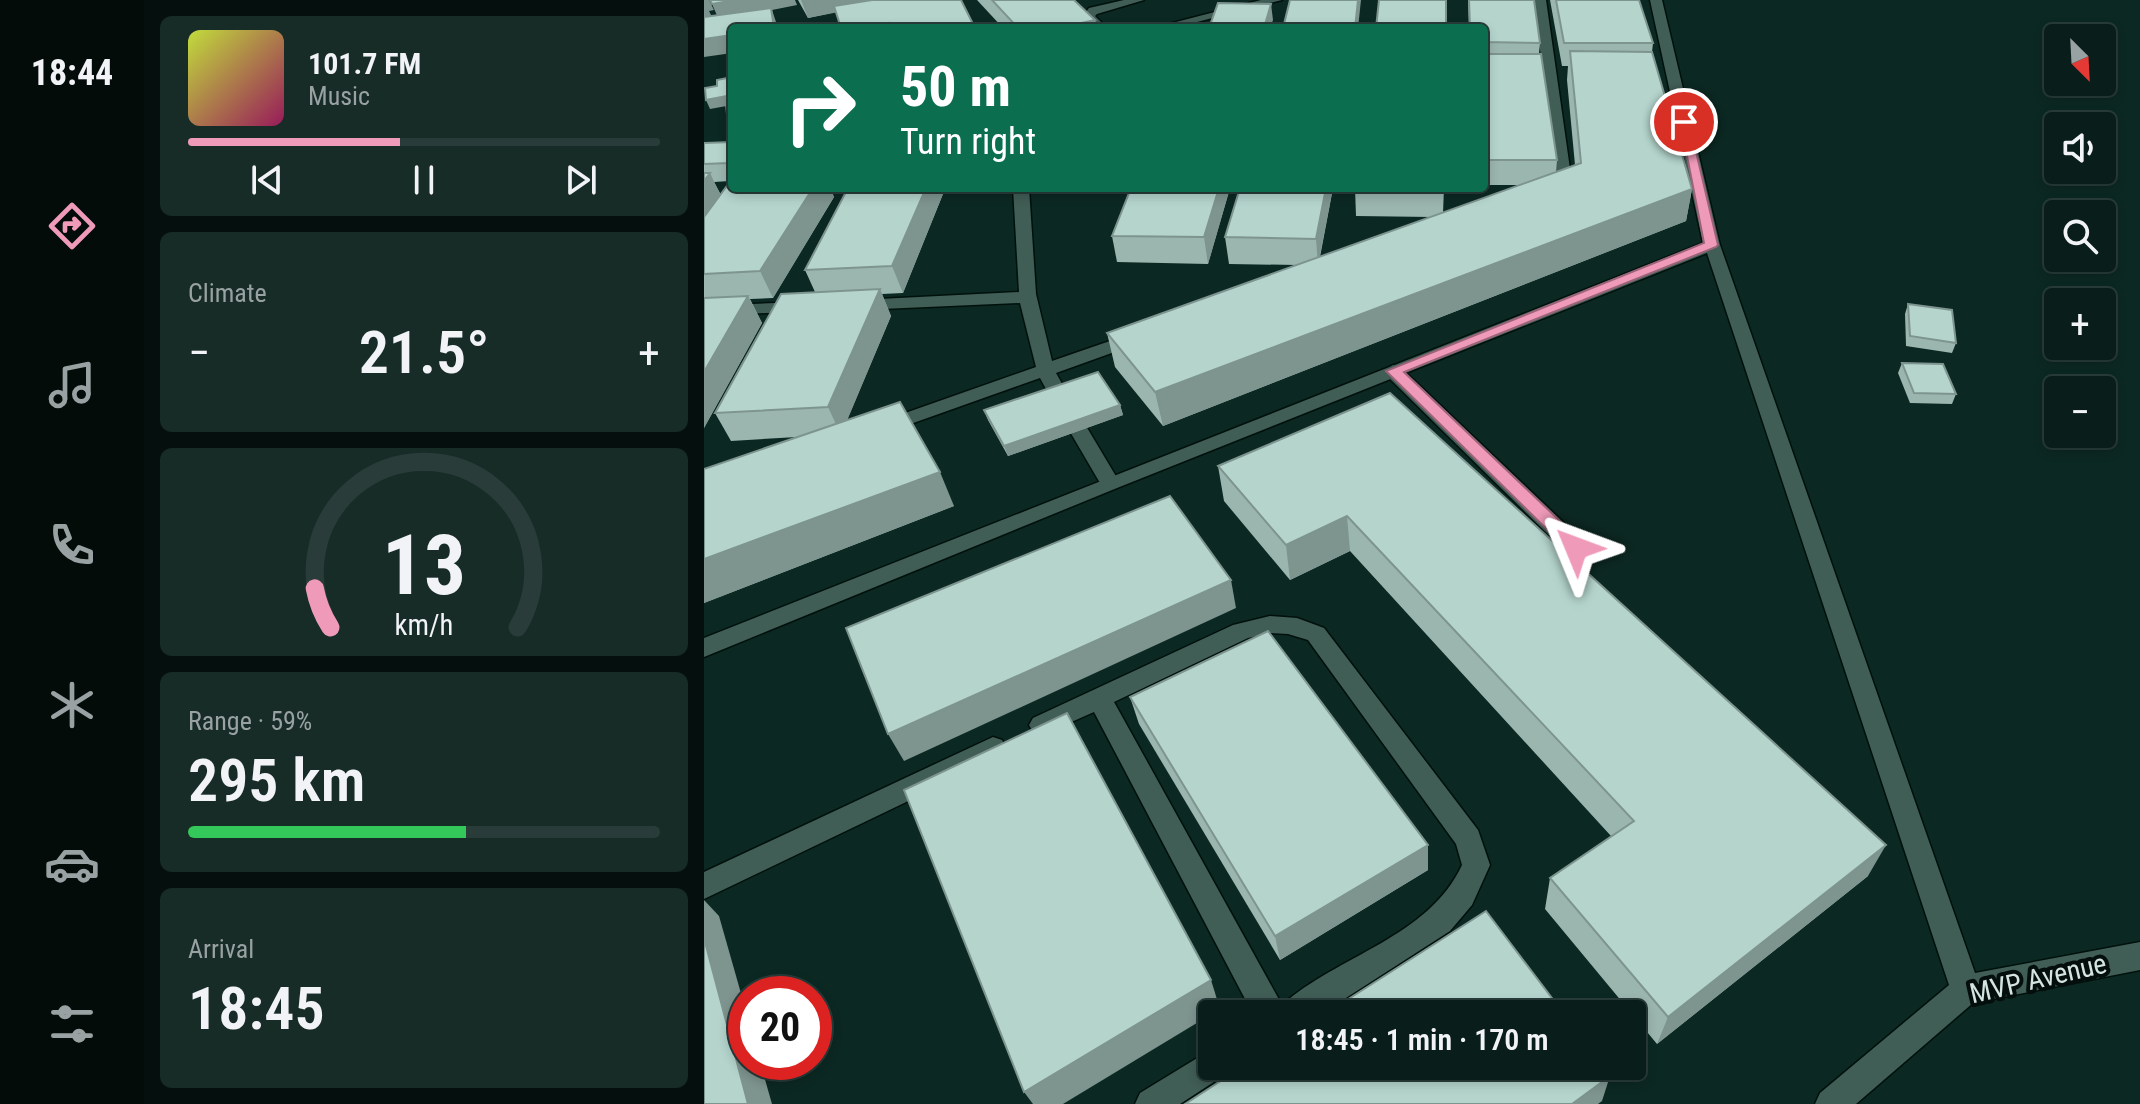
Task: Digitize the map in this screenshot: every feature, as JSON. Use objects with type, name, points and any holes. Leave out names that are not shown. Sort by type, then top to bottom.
[{"type":"street","points":[[1089,16],[1097,9],[1138,0]]},
{"type":"street","points":[[1176,24],[1276,0]]},
{"type":"street","points":[[1540,0],[1564,183],[1540,196]]},
{"type":"street","points":[[1656,0],[1712,245],[1966,990]]},
{"type":"street","points":[[1077,8],[1097,24]]},
{"type":"street","points":[[1021,192],[1030,297],[1043,371],[1059,396]]},
{"type":"street","points":[[704,648],[1110,483],[1712,245]]},
{"type":"street","points":[[844,305],[1030,297]]},
{"type":"street","points":[[704,311],[813,307]]},
{"type":"street","points":[[866,433],[1163,328]]},
{"type":"street","points":[[1393,371],[1576,548]]},
{"type":"street","points":[[1079,430],[1110,483]]},
{"type":"street","points":[[704,886],[1241,631],[1269,622],[1294,624],[1316,634],[1468,839],[1476,865],[1462,896],[1440,921],[1315,1000]]},
{"type":"street","points":[[1099,698],[1262,1000]]},
{"type":"street","name":"MVP Avenue","points":[[1831,1104],[1966,990],[2140,956]]},
{"type":"street","points":[[1151,1104],[1198,1074]]},
{"type":"building","points":[[710,0],[735,0],[712,4]]},
{"type":"building","points":[[872,0],[961,0],[973,24],[840,24],[834,6]]},
{"type":"building","points":[[992,0],[1074,0],[1095,20],[1077,24],[1014,24]]},
{"type":"building","points":[[1290,0],[1358,0],[1355,24],[1284,24]]},
{"type":"building","points":[[1379,0],[1446,0],[1446,24],[1376,24]]},
{"type":"building","points":[[1469,0],[1534,0],[1540,43],[1488,42],[1488,24],[1470,24]]},
{"type":"building","points":[[1556,0],[1639,0],[1653,43],[1564,43]]},
{"type":"building","points":[[1218,3],[1271,4],[1265,24],[1210,24]]},
{"type":"building","points":[[771,8],[773,24],[728,24],[728,36],[704,39],[704,17]]},
{"type":"building","points":[[1570,51],[1652,52],[1692,189],[1155,392],[1107,333],[1581,163]]},
{"type":"building","points":[[1488,54],[1541,54],[1557,160],[1488,160]]},
{"type":"building","points":[[728,78],[728,96],[706,100],[705,88],[717,86],[717,80]]},
{"type":"building","points":[[728,142],[728,163],[704,164],[704,143]]},
{"type":"building","points":[[728,184],[728,192],[810,192],[760,271],[704,274],[704,217]]},
{"type":"building","points":[[846,192],[924,192],[892,266],[805,270]]},
{"type":"building","points":[[1129,192],[1218,192],[1204,237],[1112,236]]},
{"type":"building","points":[[1239,192],[1325,192],[1316,239],[1225,237]]},
{"type":"building","points":[[880,289],[828,407],[715,413],[781,294]]},
{"type":"building","points":[[748,296],[704,372],[704,298]]},
{"type":"building","points":[[1908,304],[1952,310],[1956,343],[1910,336]]},
{"type":"building","points":[[1902,363],[1943,364],[1956,394],[1914,393]]},
{"type":"building","points":[[1098,372],[1120,405],[1004,446],[984,410]]},
{"type":"building","points":[[1390,393],[1886,845],[1668,1017],[1550,878],[1634,821],[1347,516],[1286,545],[1218,466]]},
{"type":"building","points":[[900,402],[940,472],[704,559],[704,469]]},
{"type":"building","points":[[1170,496],[1231,580],[888,734],[846,628]]},
{"type":"building","points":[[1268,631],[1428,845],[1275,936],[1130,697]]},
{"type":"building","points":[[1067,713],[1211,980],[1024,1092],[904,790]]},
{"type":"building","points":[[1486,911],[1553,1000],[1347,1000]]},
{"type":"building","points":[[704,938],[728,1029],[728,1080],[742,1080],[748,1104],[704,1104]]},
{"type":"building","points":[[1222,1080],[1605,1080],[1572,1104],[1185,1104]]},
{"type":"route","points":[[1576,548],[1393,371],[1712,245],[1684,122]]}]
